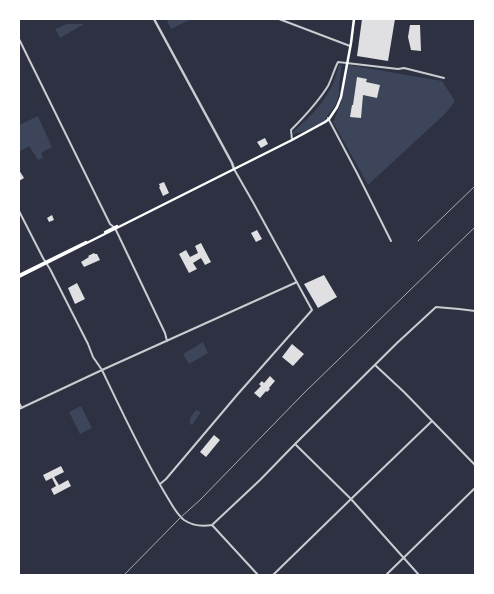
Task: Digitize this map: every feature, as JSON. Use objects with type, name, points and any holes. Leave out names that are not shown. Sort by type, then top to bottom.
[{"type":"main road","points":[[19,276],[325,122],[337,107],[340,97],[350,45],[353,19]]},
{"type":"street","points":[[154,19],[234,169],[312,310],[166,479],[160,484]]},
{"type":"street","points":[[279,19],[350,45]]},
{"type":"street","points":[[19,39],[110,224],[114,228],[165,333],[167,341]]},
{"type":"street","points":[[292,139],[291,130],[314,105],[328,86],[338,62],[398,69],[404,68],[444,78]]},
{"type":"street","points":[[328,119],[391,241]]},
{"type":"street","points":[[19,211],[50,269],[88,344],[93,357],[102,370],[160,484],[175,510],[184,520],[194,525],[204,527],[212,525],[260,480],[375,365],[436,307],[475,311]]},
{"type":"street","points":[[19,403],[20,409],[102,370],[297,282]]},
{"type":"street","points":[[375,365],[404,392],[475,465]]},
{"type":"street","points":[[273,575],[432,422]]},
{"type":"street","points":[[295,444],[351,499],[419,575]]},
{"type":"street","points":[[386,575],[475,488]]},
{"type":"street","points":[[212,525],[258,575]]},
{"type":"shaded area","points":[[171,19],[191,19],[171,29],[167,21]]},
{"type":"shaded area","points":[[67,24],[84,24],[60,38],[55,29]]},
{"type":"shaded area","points":[[339,65],[342,65],[339,95],[335,106],[325,121],[306,131],[293,134],[293,132],[310,116],[324,99],[332,86]]},
{"type":"shaded area","points":[[349,65],[442,81],[455,101],[446,113],[368,185],[333,122],[341,103]]},
{"type":"shaded area","points":[[38,116],[52,147],[41,153],[43,158],[38,160],[29,146],[19,152],[19,125]]},
{"type":"shaded area","points":[[203,342],[208,353],[189,364],[183,354]]},
{"type":"shaded area","points":[[81,406],[92,428],[80,434],[69,412]]},
{"type":"shaded area","points":[[196,410],[201,412],[192,425],[190,424],[190,418]]},
{"type":"building","points":[[362,19],[395,19],[388,61],[357,56]]},
{"type":"building","points":[[410,25],[420,25],[421,51],[411,50],[408,37]]},
{"type":"building","points":[[357,77],[367,79],[366,82],[380,85],[377,98],[363,95],[361,118],[350,117]]},
{"type":"building","points":[[265,138],[268,144],[261,148],[257,142]]},
{"type":"building","points":[[19,170],[24,178],[19,181]]},
{"type":"building","points":[[164,182],[169,193],[163,196],[159,184]]},
{"type":"building","points":[[52,215],[54,220],[49,222],[47,218]]},
{"type":"building","points":[[257,230],[262,239],[256,242],[251,233]]},
{"type":"building","points":[[201,243],[211,262],[205,265],[201,258],[193,263],[197,269],[189,273],[179,254],[186,250],[190,257],[198,253],[195,246]]},
{"type":"building","points":[[94,253],[97,254],[100,260],[84,267],[81,262]]},
{"type":"building","points":[[324,275],[337,297],[318,308],[304,284]]},
{"type":"building","points":[[77,283],[85,299],[75,304],[68,288]]},
{"type":"building","points":[[292,344],[304,354],[293,366],[282,357]]},
{"type":"building","points":[[270,376],[275,381],[269,388],[270,389],[260,398],[254,393],[261,386],[259,384],[262,381],[264,383]]},
{"type":"building","points":[[214,435],[220,440],[206,457],[200,452]]},
{"type":"building","points":[[61,466],[64,472],[54,477],[59,485],[68,480],[71,486],[54,495],[51,489],[56,486],[52,478],[46,481],[43,475]]},
{"type":"railway","points":[[418,241],[475,186]]},
{"type":"railway","points":[[124,575],[181,517],[200,500],[304,393],[475,227]]}]
